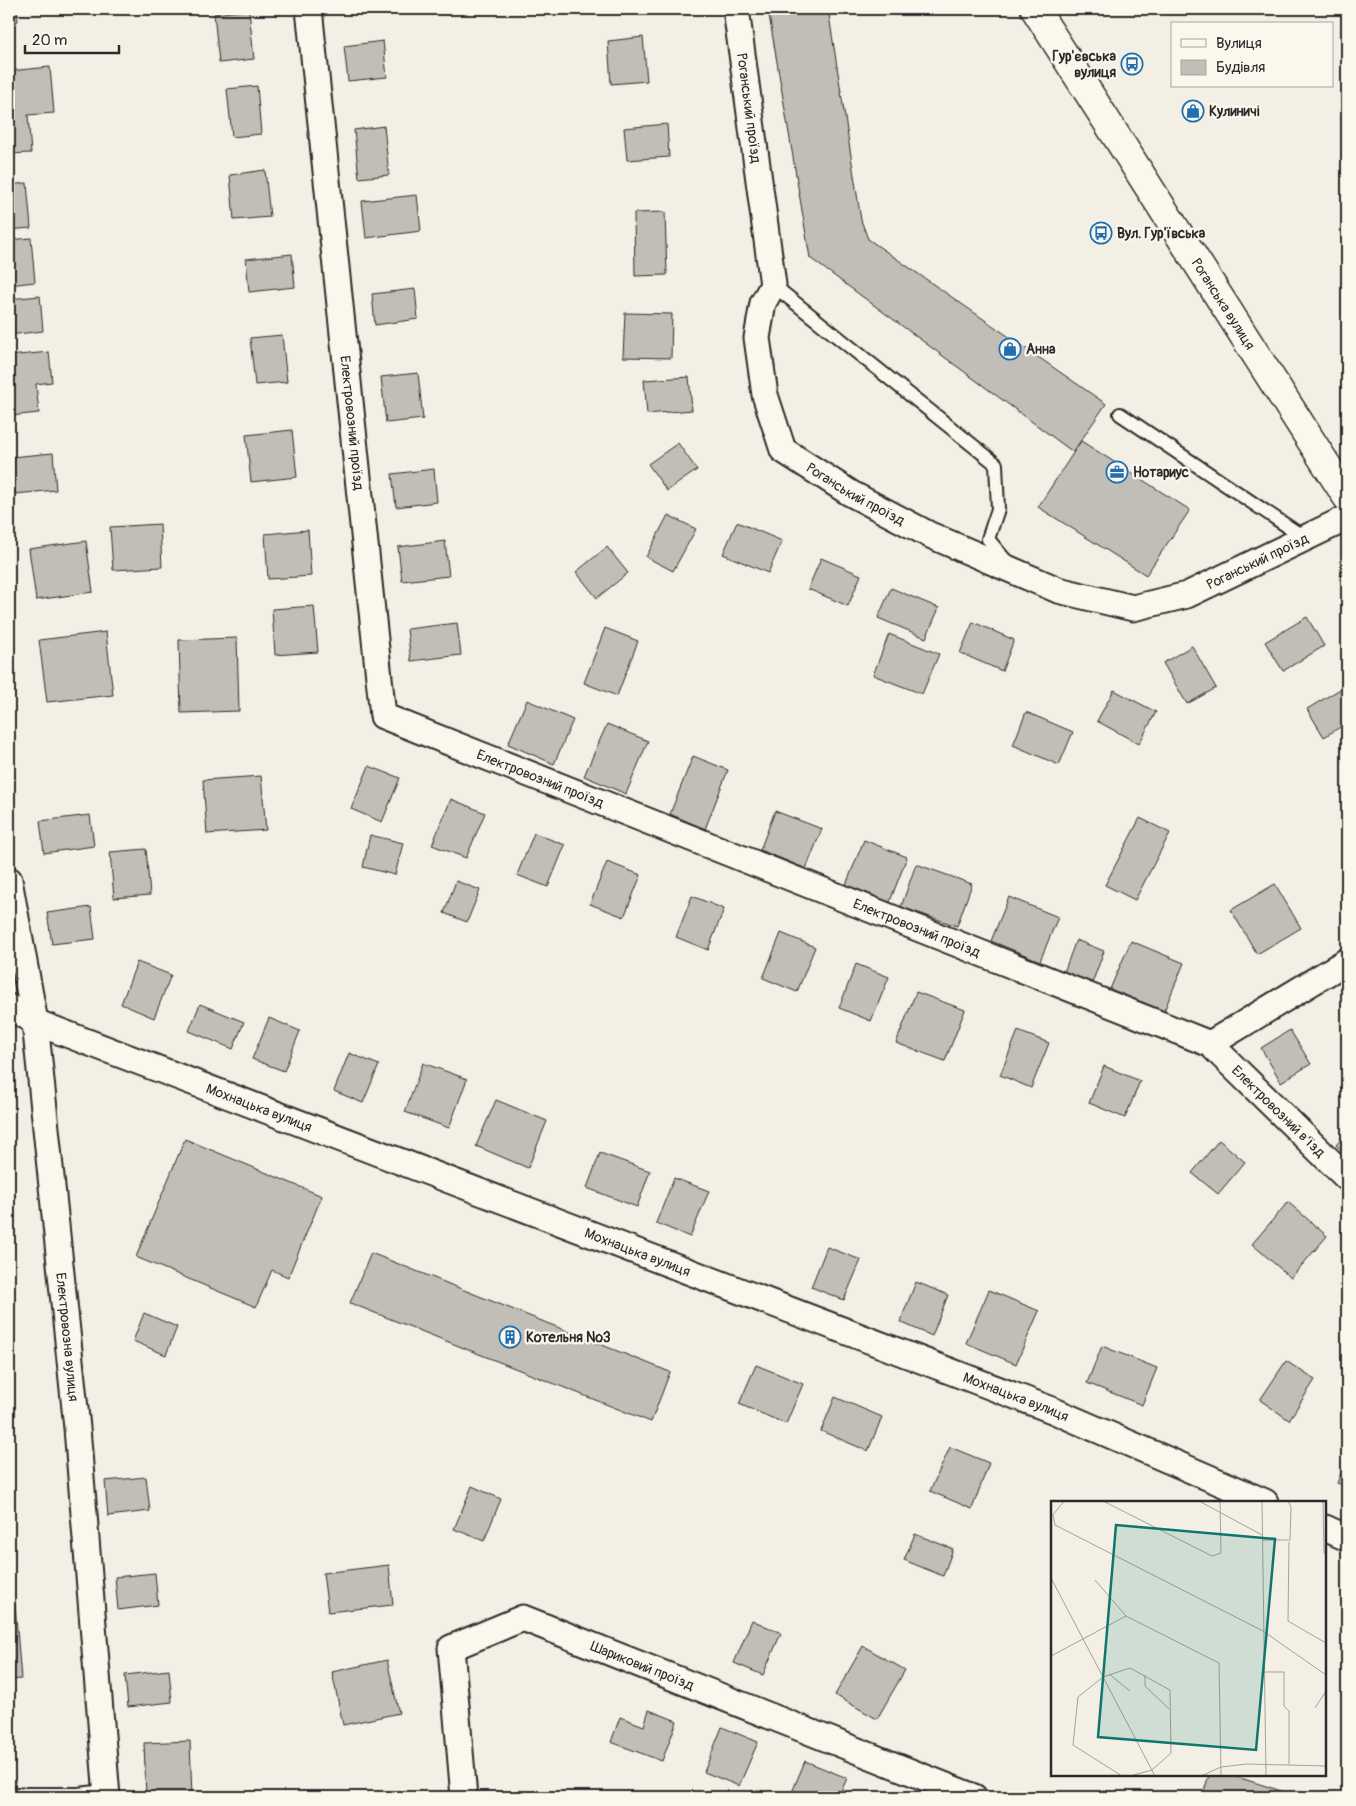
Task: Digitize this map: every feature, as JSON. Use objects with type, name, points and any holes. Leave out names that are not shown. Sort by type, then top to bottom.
[{"type":"main road","name":"Роганська вулиця","points":[[1034,9],[1347,497]]},
{"type":"street","name":"Електровозний проїзд","points":[[309,9],[383,716],[1210,1044]]},
{"type":"street","name":"Роганський проїзд","points":[[736,9],[773,285],[763,303],[757,338],[765,395],[782,450],[850,494],[930,535],[1058,590],[1133,608],[1187,595],[1347,518]]},
{"type":"street","name":"Електровозна вулиця","points":[[9,880],[35,1022],[77,1428],[107,1794]]},
{"type":"street","points":[[1210,1044],[1347,961]]},
{"type":"street","name":"Мохнацька вулиця","points":[[9,1007],[35,1022],[1052,1410],[1264,1501]]},
{"type":"street","name":"Електровозний в’їзд","points":[[1210,1044],[1347,1178]]},
{"type":"street","points":[[1326,1528],[1347,1538]]},
{"type":"street","name":"Шариковий проїзд","points":[[464,1797],[451,1648],[523,1618],[974,1797]]},
{"type":"lane","points":[[773,285],[996,464],[998,509],[988,539],[1014,571]]},
{"type":"lane","points":[[1120,414],[1305,538]]},
{"type":"lane","points":[[9,1794],[107,1794]]},
{"type":"building","points":[[9,9],[17,9],[18,21],[9,22]]},
{"type":"building","points":[[768,9],[828,9],[861,220],[868,239],[1106,404],[1073,452],[810,258]]},
{"type":"building","points":[[249,10],[254,59],[219,63],[214,14]]},
{"type":"building","points":[[643,37],[647,81],[611,84],[608,41]]},
{"type":"building","points":[[383,41],[387,77],[348,81],[344,46]]},
{"type":"building","points":[[50,67],[54,113],[28,115],[31,153],[9,154],[9,71]]},
{"type":"building","points":[[257,86],[261,134],[232,137],[227,89]]},
{"type":"building","points":[[667,124],[669,157],[627,160],[624,128]]},
{"type":"building","points":[[384,126],[389,175],[359,178],[354,130]]},
{"type":"building","points":[[265,170],[270,217],[234,220],[230,175]]},
{"type":"building","points":[[27,183],[31,228],[9,230],[9,185]]},
{"type":"building","points":[[417,195],[421,231],[366,238],[362,201]]},
{"type":"building","points":[[665,212],[667,275],[635,276],[634,213]]},
{"type":"building","points":[[31,238],[35,282],[9,285],[9,240]]},
{"type":"building","points":[[292,254],[295,287],[249,292],[246,259]]},
{"type":"building","points":[[415,289],[418,319],[375,325],[372,294]]},
{"type":"building","points":[[40,296],[43,331],[9,335],[9,299]]},
{"type":"building","points":[[625,313],[672,314],[671,358],[623,357]]},
{"type":"building","points":[[282,335],[287,382],[255,385],[250,338]]},
{"type":"building","points":[[49,352],[52,382],[36,384],[39,413],[9,416],[9,356]]},
{"type":"building","points":[[418,373],[423,419],[386,423],[381,377]]},
{"type":"building","points":[[689,377],[692,410],[647,414],[644,380]]},
{"type":"building","points":[[292,430],[297,477],[251,482],[246,435]]},
{"type":"building","points":[[1081,441],[1190,510],[1146,575],[1038,507]]},
{"type":"building","points":[[678,443],[697,470],[667,491],[648,464]]},
{"type":"building","points":[[53,453],[56,490],[15,494],[11,457]]},
{"type":"building","points":[[434,469],[437,502],[396,507],[392,474]]},
{"type":"building","points":[[668,515],[696,529],[673,571],[646,557]]},
{"type":"building","points":[[737,522],[782,541],[768,573],[723,554]]},
{"type":"building","points":[[160,524],[162,567],[113,570],[110,527]]},
{"type":"building","points":[[308,530],[311,576],[268,579],[265,534]]},
{"type":"building","points":[[86,541],[93,592],[36,600],[29,549]]},
{"type":"building","points":[[445,541],[449,576],[402,581],[398,547]]},
{"type":"building","points":[[607,547],[628,573],[597,598],[576,572]]},
{"type":"building","points":[[821,558],[861,575],[848,606],[808,589]]},
{"type":"building","points":[[891,588],[939,608],[926,638],[878,618]]},
{"type":"building","points":[[314,606],[318,652],[275,655],[272,609]]},
{"type":"building","points":[[1307,617],[1324,646],[1283,671],[1265,642]]},
{"type":"building","points":[[973,622],[1014,640],[1002,671],[960,653]]},
{"type":"building","points":[[457,623],[461,655],[411,661],[407,629]]},
{"type":"building","points":[[605,628],[638,641],[617,696],[584,683]]},
{"type":"building","points":[[106,632],[113,695],[47,702],[39,640]]},
{"type":"building","points":[[889,634],[939,654],[922,694],[873,675]]},
{"type":"building","points":[[237,638],[239,711],[181,713],[179,640]]},
{"type":"building","points":[[1192,646],[1216,688],[1187,704],[1163,663]]},
{"type":"building","points":[[1347,685],[1347,723],[1324,737],[1307,709]]},
{"type":"building","points":[[1114,690],[1156,712],[1139,744],[1097,721]]},
{"type":"building","points":[[527,700],[573,720],[554,764],[508,744]]},
{"type":"building","points":[[1026,712],[1073,732],[1059,765],[1013,745]]},
{"type":"building","points":[[607,724],[648,741],[626,794],[584,776]]},
{"type":"building","points":[[693,756],[728,770],[705,829],[670,814]]},
{"type":"building","points":[[369,766],[400,778],[382,822],[351,809]]},
{"type":"building","points":[[261,776],[266,830],[207,834],[203,780]]},
{"type":"building","points":[[451,799],[485,813],[466,858],[432,845]]},
{"type":"building","points":[[775,811],[822,829],[806,869],[760,850]]},
{"type":"building","points":[[90,815],[94,846],[44,853],[40,821]]},
{"type":"building","points":[[1140,818],[1170,833],[1135,900],[1105,885]]},
{"type":"building","points":[[534,833],[565,845],[548,887],[517,875]]},
{"type":"building","points":[[370,835],[403,843],[395,875],[363,867]]},
{"type":"building","points":[[864,840],[907,857],[889,904],[845,887]]},
{"type":"building","points":[[146,849],[150,895],[114,898],[110,852]]},
{"type":"building","points":[[607,862],[641,875],[624,917],[590,904]]},
{"type":"building","points":[[916,864],[972,884],[957,926],[901,907]]},
{"type":"building","points":[[456,881],[480,890],[467,922],[444,913]]},
{"type":"building","points":[[1275,884],[1301,928],[1257,954],[1231,910]]},
{"type":"building","points":[[692,896],[724,909],[708,950],[676,937]]},
{"type":"building","points":[[1009,897],[1058,917],[1040,961],[991,941]]},
{"type":"building","points":[[91,907],[95,939],[52,944],[47,913]]},
{"type":"building","points":[[781,933],[815,947],[797,992],[763,978]]},
{"type":"building","points":[[1076,940],[1104,951],[1091,986],[1063,975]]},
{"type":"building","points":[[1131,941],[1184,963],[1164,1011],[1110,989]]},
{"type":"building","points":[[137,962],[171,975],[154,1018],[121,1004]]},
{"type":"building","points":[[856,964],[889,977],[871,1021],[839,1008]]},
{"type":"building","points":[[916,992],[965,1010],[945,1061],[896,1043]]},
{"type":"building","points":[[200,1004],[244,1022],[233,1049],[189,1031]]},
{"type":"building","points":[[269,1018],[300,1031],[284,1071],[252,1059]]},
{"type":"building","points":[[1290,1030],[1311,1064],[1281,1082],[1261,1048]]},
{"type":"building","points":[[1018,1031],[1049,1043],[1031,1088],[1000,1075]]},
{"type":"building","points":[[349,1053],[379,1065],[363,1103],[334,1091]]},
{"type":"building","points":[[423,1063],[467,1079],[449,1128],[405,1112]]},
{"type":"building","points":[[1104,1066],[1140,1081],[1125,1118],[1089,1103]]},
{"type":"building","points":[[496,1100],[547,1121],[528,1168],[476,1146]]},
{"type":"building","points":[[1347,1133],[1347,1155],[1336,1145]]},
{"type":"building","points":[[185,1139],[322,1196],[288,1277],[272,1270],[256,1307],[136,1257]]},
{"type":"building","points":[[1219,1140],[1245,1162],[1218,1194],[1192,1173]]},
{"type":"building","points":[[600,1153],[650,1171],[637,1207],[587,1188]]},
{"type":"building","points":[[674,1178],[709,1191],[690,1237],[656,1223]]},
{"type":"building","points":[[1288,1202],[1327,1236],[1291,1278],[1252,1244]]},
{"type":"building","points":[[827,1247],[861,1260],[844,1300],[811,1287]]},
{"type":"building","name":"Котельня №3","points":[[371,1253],[670,1372],[651,1422],[350,1303]]},
{"type":"building","points":[[916,1282],[948,1295],[932,1336],[900,1322]]},
{"type":"building","points":[[989,1290],[1039,1311],[1016,1364],[966,1343]]},
{"type":"building","points":[[144,1313],[177,1327],[166,1355],[133,1341]]},
{"type":"building","points":[[1102,1346],[1157,1368],[1142,1405],[1087,1383]]},
{"type":"building","points":[[1286,1361],[1315,1380],[1289,1420],[1260,1400]]},
{"type":"building","points":[[756,1365],[803,1384],[786,1424],[739,1404]]},
{"type":"building","points":[[835,1397],[882,1417],[868,1451],[821,1431]]},
{"type":"building","points":[[950,1447],[989,1463],[972,1509],[930,1491]]},
{"type":"building","points":[[1347,1458],[1347,1487],[1337,1483]]},
{"type":"building","points":[[146,1477],[150,1511],[108,1516],[105,1481]]},
{"type":"building","points":[[472,1486],[501,1499],[484,1541],[454,1529]]},
{"type":"building","points":[[915,1534],[953,1549],[943,1576],[904,1560]]},
{"type":"building","points":[[389,1565],[393,1605],[328,1612],[323,1573]]},
{"type":"building","points":[[155,1573],[158,1605],[118,1610],[115,1577]]},
{"type":"building","points":[[9,1604],[15,1604],[21,1679],[9,1680]]},
{"type":"building","points":[[752,1620],[781,1633],[763,1675],[734,1663]]},
{"type":"building","points":[[863,1646],[905,1670],[877,1719],[835,1695]]},
{"type":"building","points":[[387,1660],[399,1713],[343,1725],[332,1672]]},
{"type":"building","points":[[169,1670],[172,1702],[128,1707],[125,1675]]},
{"type":"building","points":[[649,1710],[677,1721],[662,1761],[611,1742],[620,1717],[644,1726]]},
{"type":"building","points":[[722,1727],[758,1742],[739,1786],[704,1772]]},
{"type":"building","points":[[190,1741],[192,1797],[146,1797],[144,1743]]},
{"type":"building","points":[[805,1761],[847,1778],[839,1797],[790,1797]]},
{"type":"building","points":[[1209,1776],[1234,1776],[1291,1794],[1290,1797],[1202,1797]]},
{"type":"place","name":"Гур'євська вулиця","points":[[1132,64]]},
{"type":"place","name":"Кулиничі","points":[[1193,111]]},
{"type":"place","name":"Вул. Гур'ївська","points":[[1101,233]]},
{"type":"place","name":"Анна","points":[[1010,349]]},
{"type":"place","name":"Нотариус","points":[[1117,472]]},
{"type":"place","name":"Котельня №3","points":[[510,1337]]}]
